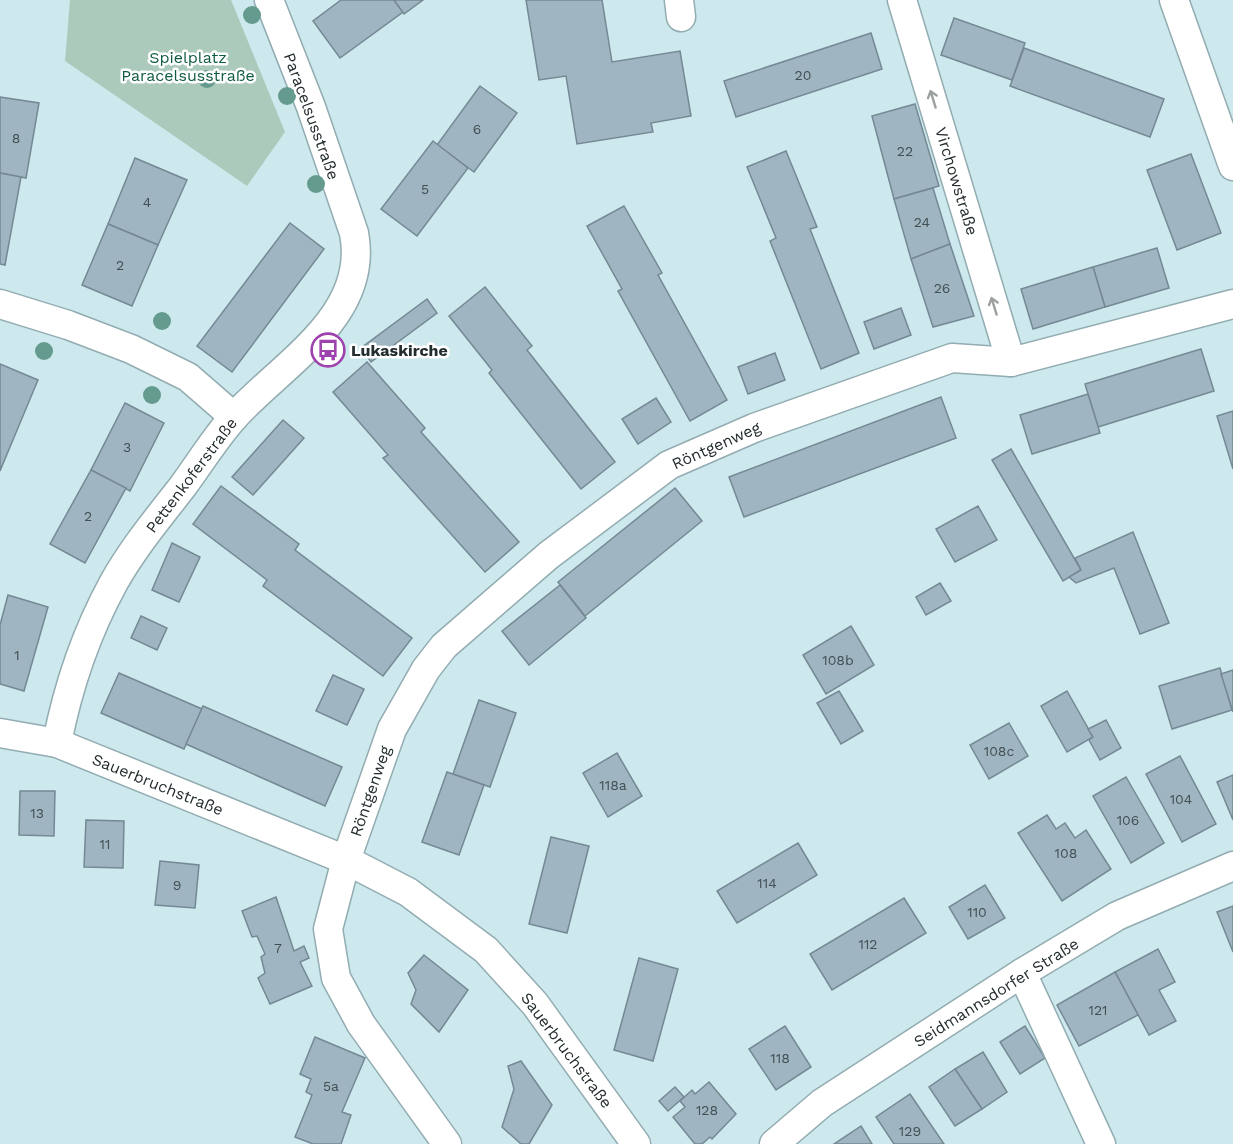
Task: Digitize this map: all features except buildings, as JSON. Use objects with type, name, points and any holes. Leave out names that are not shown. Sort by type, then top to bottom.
[{"type":"street","name":"Paracelsusstraße","points":[[269,0],[311,107],[354,232]]},
{"type":"street","name":"Virchowstraße","points":[[902,0],[1011,362]]},
{"type":"street","points":[[1174,0],[1233,166]]},
{"type":"street","name":"Pettenkoferstraße","points":[[57,744],[66,696],[80,654],[114,581],[234,417],[317,338],[338,313],[353,280],[357,250],[354,232]]},
{"type":"street","points":[[0,304],[68,325],[131,349],[188,377],[234,417]]},
{"type":"street","name":"Röntgenweg","points":[[346,860],[392,729],[426,669],[444,645],[549,555],[661,470],[754,428],[952,358],[1011,362],[1233,304]]},
{"type":"street","name":"Sauerbruchstraße","points":[[0,733],[57,744],[346,860],[408,892],[486,950],[535,1004],[636,1144]]},
{"type":"street","points":[[346,860],[328,929],[336,978],[360,1024],[447,1144]]},
{"type":"street","name":"Seidmannsdorfer Straße","points":[[774,1144],[822,1104],[1022,973],[1117,916],[1233,866]]},
{"type":"street","points":[[1022,973],[1101,1144]]},
{"type":"green space","name":"Spielplatz Paracelsusstraße","points":[[70,0],[231,0],[285,132],[247,186],[65,61]]},
{"type":"place","name":"Lukaskirche","points":[[328,350]]}]
